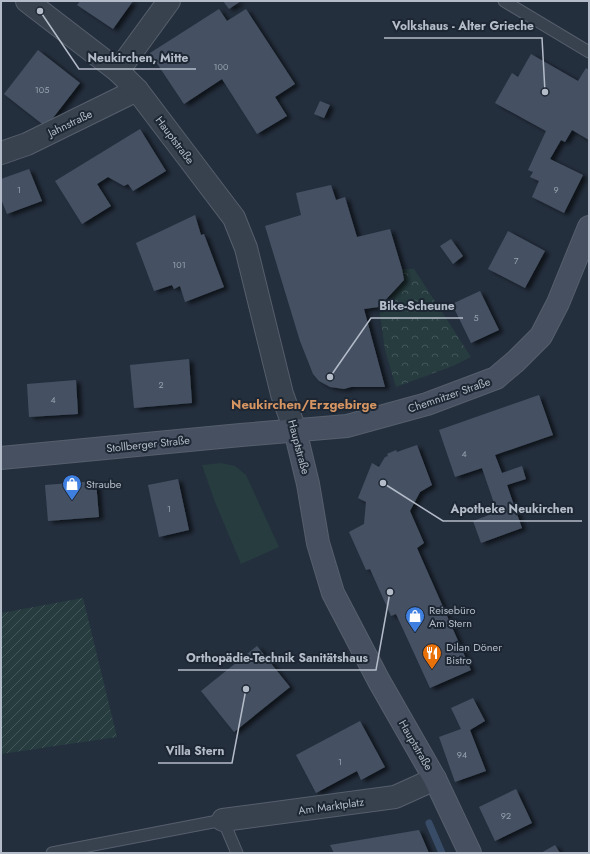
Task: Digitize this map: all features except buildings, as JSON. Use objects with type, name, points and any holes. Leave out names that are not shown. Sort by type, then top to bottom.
[{"type":"main road","name":"Chemnitzer Straße","points":[[295,430],[347,426],[427,404],[496,378],[516,361],[540,336],[558,303],[589,227]]},
{"type":"main road","name":"Stollberger Straße","points":[[1,458],[295,430]]},
{"type":"main road","name":"Hauptstraße","points":[[295,430],[308,484],[318,543],[333,593],[379,681],[435,779],[470,853]]},
{"type":"street","name":"Hauptstraße","points":[[27,1],[118,71],[137,90],[234,218],[246,248],[282,394],[295,430]]},
{"type":"street","points":[[118,71],[169,1]]},
{"type":"street","name":"Jahnstraße","points":[[1,153],[27,144],[137,90]]},
{"type":"street","name":"Am Marktplatz","points":[[223,820],[395,797],[435,779]]},
{"type":"lane","points":[[504,1],[589,52]]},
{"type":"lane","points":[[223,820],[237,853]]},
{"type":"lane","name":"Am Marktplatz","points":[[52,853],[223,820]]},
{"type":"green space","points":[[402,269],[414,269],[471,357],[453,366],[396,387],[385,350],[379,308],[404,280]]},
{"type":"green space","points":[[221,463],[235,466],[246,475],[279,547],[241,564],[215,502],[202,465]]},
{"type":"green space","points":[[83,598],[117,737],[1,754],[1,613]]},
{"type":"waterway","points":[[429,823],[442,853]]},
{"type":"place","name":"Neukirchen, Mitte","points":[[40,11]]},
{"type":"place","name":"Volkshaus - Alter Grieche","points":[[545,92]]},
{"type":"place","name":"Bike-Scheune","points":[[330,377]]},
{"type":"place","name":"Apotheke Neukirchen","points":[[383,483]]},
{"type":"place","name":"Straube","points":[[72,501]]},
{"type":"place","name":"Orthopädie-Technik Sanitätshaus","points":[[390,592]]},
{"type":"place","name":"Reisebüro Am Stern","points":[[415,633]]},
{"type":"place","name":"Dilan Döner Bistro","points":[[432,670]]},
{"type":"place","name":"Villa Stern","points":[[246,689]]},
{"type":"district","name":"Neukirchen/Erzgebirge","points":[[304,404]]}]
